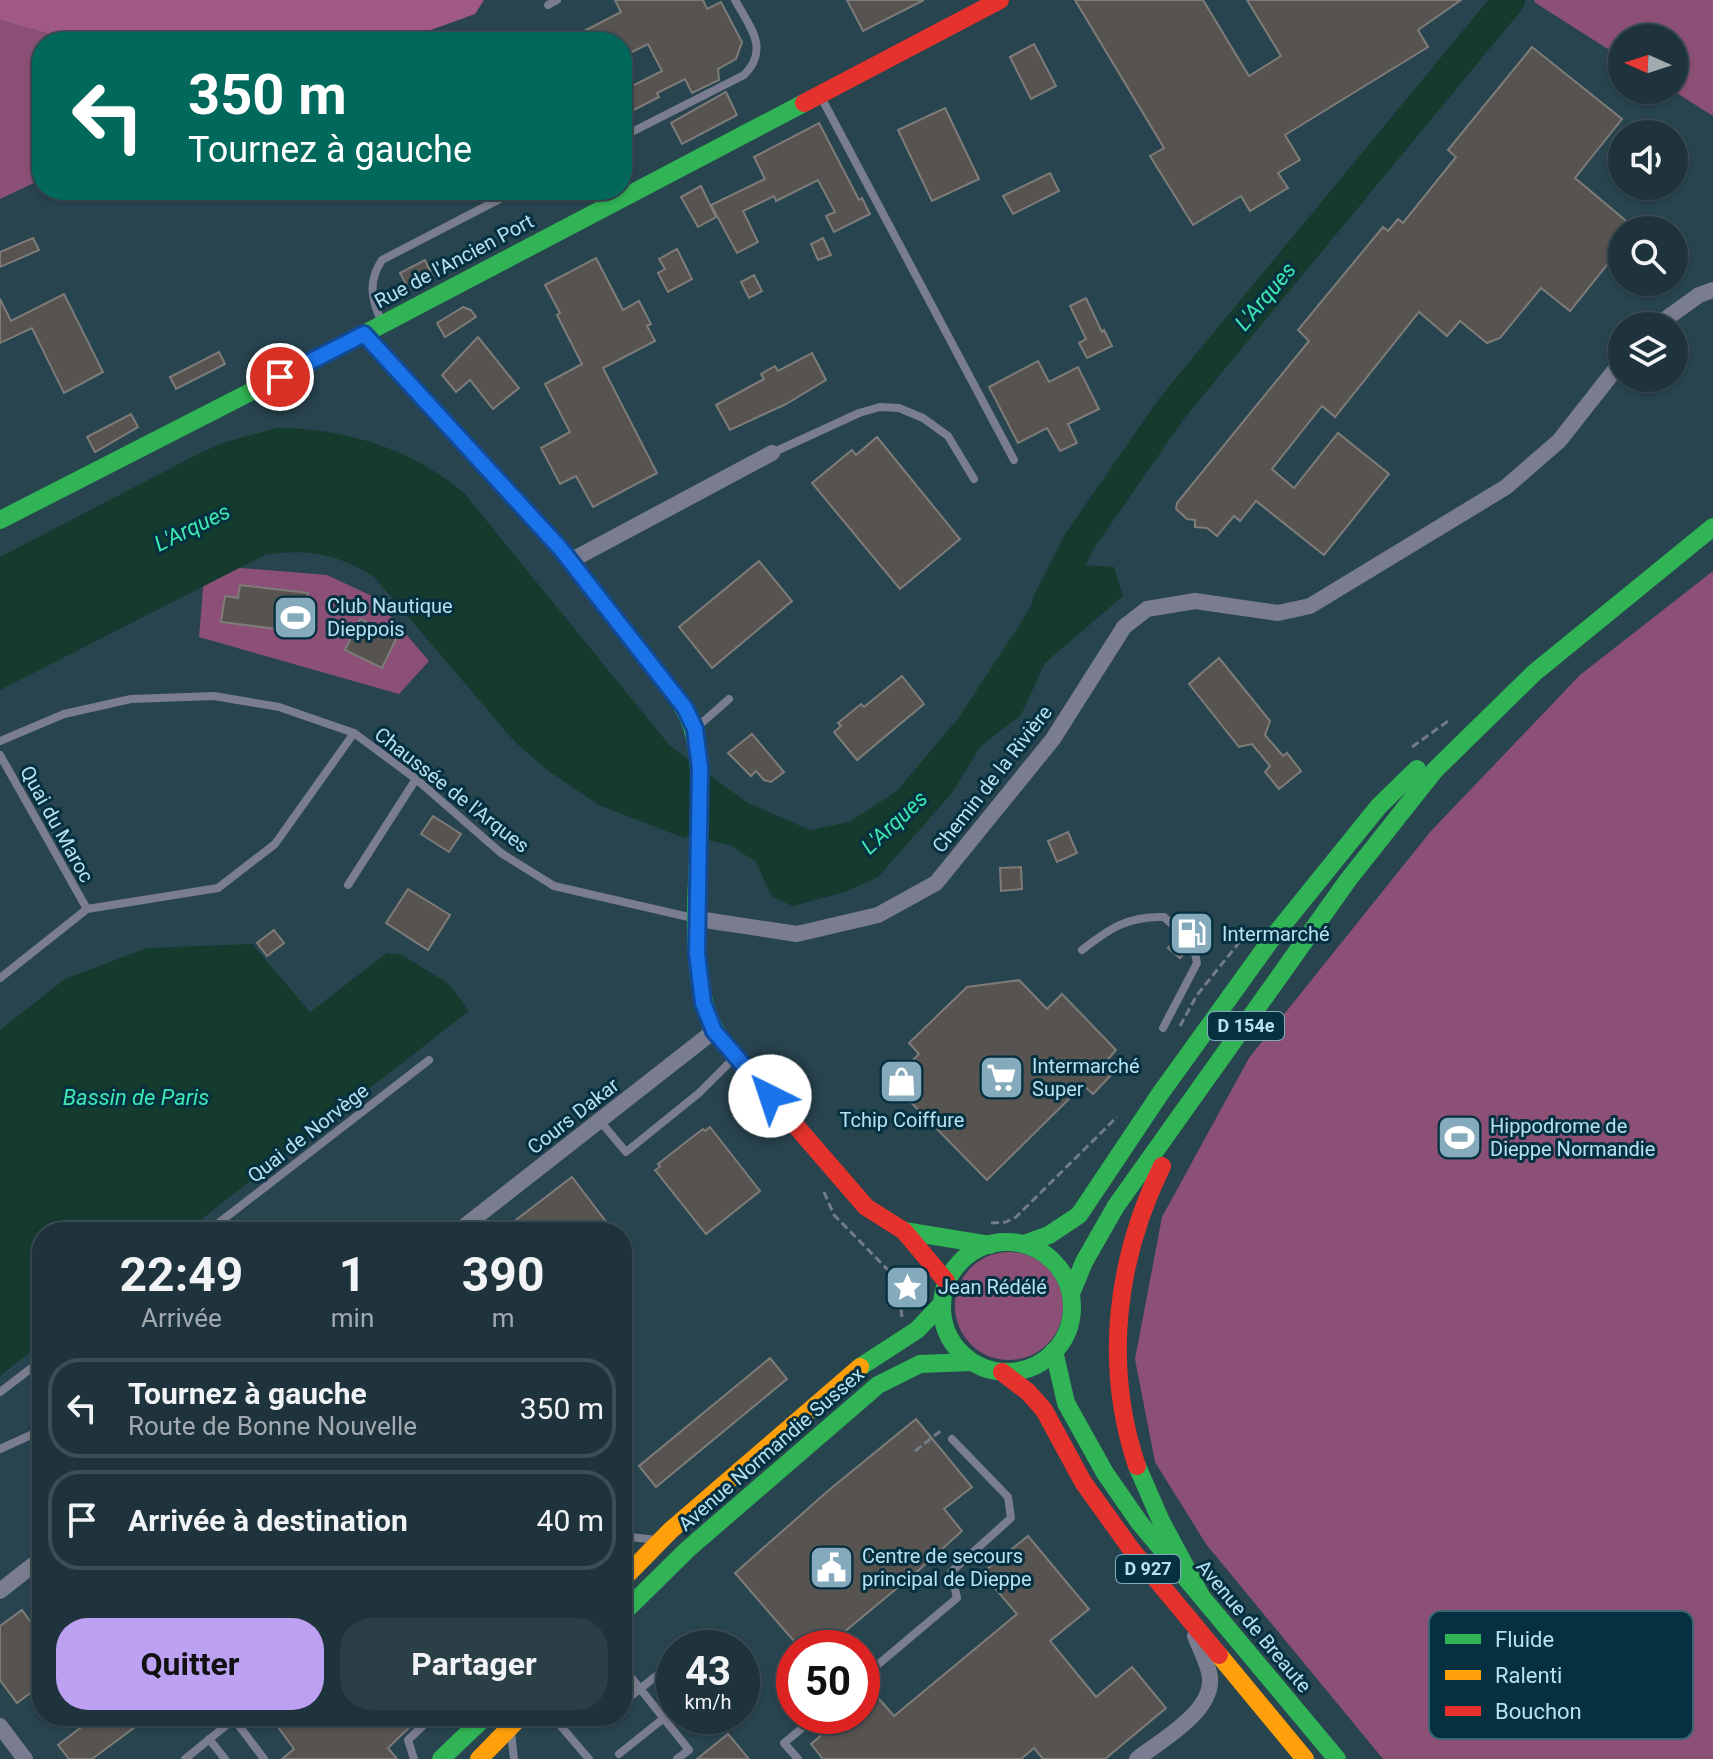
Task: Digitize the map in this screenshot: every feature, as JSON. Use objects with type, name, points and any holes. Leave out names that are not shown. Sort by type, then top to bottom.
[{"type":"main road","name":"Rue de l'Ancien Port","points":[[632,193],[1000,0]]},
{"type":"main road","name":"Rue de l'Ancien Port","points":[[0,520],[618,200]]},
{"type":"main road","points":[[364,334],[570,561],[685,708],[695,729],[700,768],[697,953],[703,1003],[714,1031],[866,1207],[904,1231],[946,1281]]},
{"type":"main road","name":"D 154e","points":[[1072,1291],[1096,1236],[1342,886],[1435,770],[1546,664],[1713,527]]},
{"type":"main road","name":"D 154e","points":[[1027,1243],[1049,1235],[1079,1215],[1160,1094],[1273,937],[1379,806],[1481,710],[1546,664]]},
{"type":"main road","points":[[1200,1594],[1149,1494],[1130,1446],[1116,1370],[1121,1277],[1139,1215],[1214,1072]]},
{"type":"main road","points":[[904,1231],[990,1245],[1027,1243],[1056,1260],[1065,1272],[1072,1291],[1071,1319],[1054,1351],[1035,1365],[1019,1371],[992,1371],[970,1362],[957,1352],[944,1331],[940,1306],[946,1281],[957,1265],[972,1252],[990,1245]]},
{"type":"main road","name":"Avenue Normandie Sussex","points":[[632,1570],[660,1541],[866,1362],[906,1339],[940,1306]]},
{"type":"main road","name":"Avenue de Breaute","points":[[1054,1351],[1066,1403],[1105,1473],[1139,1522],[1337,1759]]},
{"type":"main road","name":"Avenue Normandie Sussex","points":[[632,1604],[688,1549],[878,1385],[920,1364],[970,1362]]},
{"type":"main road","name":"D 927","points":[[1002,1372],[1028,1392],[1044,1410],[1083,1482],[1131,1549],[1305,1759]]},
{"type":"main road","points":[[441,1759],[476,1726]]},
{"type":"main road","points":[[479,1759],[512,1726]]},
{"type":"street","points":[[1675,312],[1699,295],[1713,290]]},
{"type":"street","name":"Chemin de la Rivière","points":[[698,919],[797,934],[878,915],[936,883],[1053,739],[1124,627],[1147,609],[1195,601],[1278,613],[1310,606],[1506,487],[1559,441],[1608,379]]},
{"type":"street","points":[[570,561],[772,453]]},
{"type":"street","name":"Cours Dakar","points":[[470,1222],[714,1031]]},
{"type":"street","points":[[0,1591],[32,1566]]},
{"type":"street","points":[[1137,1759],[1192,1717],[1207,1697],[1210,1678],[1188,1617]]},
{"type":"street","points":[[0,1726],[25,1759]]},
{"type":"lane","points":[[548,5],[557,0]]},
{"type":"lane","points":[[632,132],[744,75],[756,63],[755,36],[735,0]]},
{"type":"lane","points":[[820,94],[1014,460]]},
{"type":"lane","points":[[382,324],[373,299],[372,281],[382,260],[498,200]]},
{"type":"lane","points":[[772,453],[859,413],[880,407],[899,408],[923,418],[948,436],[974,479]]},
{"type":"lane","name":"Chaussée de l'Arques","points":[[0,741],[64,714],[131,699],[214,696],[279,707],[354,733],[416,779],[501,853],[554,886],[698,919]]},
{"type":"lane","points":[[695,729],[729,699]]},
{"type":"lane","name":"Quai du Maroc","points":[[0,978],[87,909],[218,888],[275,844],[354,733]]},
{"type":"lane","name":"Quai du Maroc","points":[[0,755],[87,909]]},
{"type":"lane","points":[[348,885],[416,779]]},
{"type":"lane","points":[[1082,950],[1109,929],[1141,916],[1164,917],[1182,933]]},
{"type":"lane","points":[[1163,1028],[1197,963],[1193,944]]},
{"type":"lane","points":[[599,1120],[626,1152],[699,1093],[735,1056]]},
{"type":"lane","name":"Quai de Norvège","points":[[220,1222],[429,1060]]},
{"type":"lane","points":[[0,1392],[32,1368]]},
{"type":"lane","points":[[0,1449],[32,1435]]},
{"type":"lane","points":[[880,1663],[957,1598],[951,1572],[1011,1518],[1008,1497],[952,1439]]},
{"type":"lane","points":[[632,1537],[660,1541]]},
{"type":"lane","points":[[632,1695],[656,1676]]},
{"type":"lane","points":[[632,1679],[656,1709]]},
{"type":"lane","points":[[619,1754],[656,1724]]},
{"type":"lane","points":[[185,1759],[225,1726]]},
{"type":"lane","points":[[239,1726],[264,1759]]},
{"type":"lane","points":[[414,1759],[408,1740],[423,1726]]},
{"type":"lane","points":[[514,1759],[516,1726]]},
{"type":"lane","points":[[561,1726],[589,1759]]},
{"type":"lane","points":[[676,1734],[689,1750],[677,1759]]},
{"type":"lane","points":[[795,1734],[784,1743],[798,1759]]},
{"type":"lane","points":[[209,1739],[225,1759]]},
{"type":"path","points":[[823,1190],[834,1215],[891,1273],[900,1299],[906,1339]]},
{"type":"path","points":[[915,1451],[943,1429],[952,1439]]},
{"type":"shaded area","points":[[0,0],[484,0],[475,14],[426,32],[41,32],[0,20]]},
{"type":"shaded area","points":[[1713,0],[1713,116],[1688,100],[1688,24],[1608,24],[1608,49],[1534,2]]},
{"type":"shaded area","points":[[0,20],[41,32],[32,32],[32,184],[0,199]]},
{"type":"shaded area","name":"Club Nautique Dieppois","points":[[205,565],[327,575],[374,597],[429,661],[399,694],[199,637]]},
{"type":"shaded area","name":"Hippodrome de Dieppe Normandie","points":[[1713,571],[1713,1759],[1383,1759],[1206,1544],[1155,1462],[1135,1359],[1162,1217],[1249,1058],[1431,831],[1580,675]]},
{"type":"shaded area","points":[[1009,1252],[1030,1256],[1047,1268],[1059,1285],[1063,1306],[1059,1327],[1047,1344],[1030,1356],[1009,1360],[988,1356],[971,1344],[959,1327],[955,1306],[959,1285],[971,1268],[988,1256]]},
{"type":"water","points":[[277,428],[327,432],[376,444],[423,464],[464,493],[670,746],[748,803],[810,830],[849,822],[897,791],[959,717],[1022,621],[1055,563],[1114,567],[1123,596],[1045,663],[1021,715],[981,746],[952,793],[878,877],[845,892],[793,906],[772,897],[756,862],[730,845],[689,836],[684,838],[599,805],[547,770],[514,741],[374,577],[335,558],[294,552],[265,555],[0,690],[0,557],[200,453],[225,442]]},
{"type":"water","name":"Bassin de Paris","points":[[252,944],[310,1012],[387,953],[402,955],[449,984],[469,1011],[198,1222],[32,1222],[32,1351],[0,1376],[0,1030],[65,979],[147,948]]},
{"type":"building","points":[[615,0],[703,0],[707,9],[721,2],[742,42],[736,59],[718,69],[719,80],[692,93],[685,79],[657,93],[659,97],[632,111],[632,86],[662,71],[648,44],[632,52],[632,32],[582,32],[621,12]]},
{"type":"building","points":[[847,0],[924,0],[863,31]]},
{"type":"building","points":[[1075,0],[1203,0],[1249,76],[1281,56],[1247,0],[1461,0],[1418,30],[1428,47],[1285,135],[1300,160],[1278,173],[1288,188],[1250,211],[1241,196],[1193,225],[1150,156],[1164,148]]},
{"type":"building","points":[[1034,44],[1056,86],[1031,99],[1010,57]]},
{"type":"building","points":[[1532,47],[1622,119],[1608,120],[1608,137],[1575,178],[1620,216],[1608,216],[1608,264],[1570,311],[1541,288],[1500,338],[1487,343],[1460,321],[1447,336],[1419,312],[1335,417],[1322,406],[1272,469],[1294,488],[1338,433],[1389,474],[1324,555],[1256,501],[1240,521],[1234,516],[1217,536],[1207,528],[1195,527],[1195,520],[1187,519],[1176,509],[1177,503],[1309,341],[1298,330],[1383,227],[1388,231],[1398,219],[1403,223],[1456,157],[1448,150]]},
{"type":"building","points":[[726,92],[737,115],[682,144],[671,123]]},
{"type":"building","points":[[945,108],[979,179],[932,201],[898,130]]},
{"type":"building","points":[[819,123],[859,200],[862,198],[870,214],[834,232],[826,216],[835,212],[818,180],[776,201],[774,196],[743,211],[758,242],[737,253],[711,205],[765,179],[754,157]]},
{"type":"building","points":[[1050,173],[1059,191],[1013,214],[1003,196]]},
{"type":"building","points":[[701,186],[716,217],[698,227],[681,197]]},
{"type":"building","points":[[33,238],[39,250],[0,267],[0,252]]},
{"type":"building","points":[[823,238],[831,255],[818,260],[811,244]]},
{"type":"building","points":[[677,249],[692,279],[668,292],[658,273],[665,269],[659,259]]},
{"type":"building","points":[[596,258],[623,310],[639,301],[651,324],[647,326],[655,341],[603,368],[657,473],[593,507],[576,476],[560,484],[541,448],[570,432],[545,384],[582,364],[545,285]]},
{"type":"building","points":[[425,260],[433,277],[409,290],[400,273]]},
{"type":"building","points":[[754,275],[762,291],[749,298],[741,282]]},
{"type":"building","points":[[64,294],[103,372],[64,393],[32,328],[0,343],[0,299],[11,321]]},
{"type":"building","points":[[1086,298],[1112,346],[1087,358],[1079,343],[1086,339],[1070,306]]},
{"type":"building","points":[[463,307],[471,310],[476,317],[445,337],[437,323]]},
{"type":"building","points":[[478,337],[519,388],[493,409],[470,380],[456,392],[442,375]]},
{"type":"building","points":[[219,352],[225,364],[176,389],[170,377]]},
{"type":"building","points":[[812,353],[826,380],[786,404],[730,430],[716,405],[764,379],[761,374],[775,366],[778,371]]},
{"type":"building","points":[[1038,361],[1049,382],[1078,367],[1099,409],[1068,424],[1077,443],[1060,451],[1047,428],[1018,443],[989,387]]},
{"type":"building","points":[[131,414],[138,427],[95,452],[87,437]]},
{"type":"building","points":[[877,437],[960,539],[900,589],[812,483],[852,450],[856,455]]},
{"type":"building","points":[[759,561],[792,601],[712,668],[679,627]]},
{"type":"building","points":[[240,585],[308,593],[305,623],[294,621],[293,631],[221,622],[225,596],[238,598]]},
{"type":"building","points":[[360,619],[397,637],[382,668],[345,650]]},
{"type":"building","points":[[1219,658],[1270,721],[1265,735],[1283,756],[1287,753],[1301,771],[1279,789],[1265,772],[1270,766],[1252,744],[1239,747],[1189,684]]},
{"type":"building","points":[[902,676],[924,704],[857,760],[834,732],[841,726],[838,723],[861,704],[864,707]]},
{"type":"building","points":[[752,734],[784,772],[771,782],[764,780],[756,771],[751,776],[728,753]]},
{"type":"building","points":[[433,816],[461,834],[449,852],[421,834]]},
{"type":"building","points":[[1068,832],[1077,853],[1057,862],[1048,841]]},
{"type":"building","points":[[1021,867],[1022,889],[1001,891],[1000,868]]},
{"type":"building","points":[[408,889],[450,915],[428,950],[386,923]]},
{"type":"building","points":[[1195,918],[1207,929],[1198,939],[1188,939],[1187,950],[1180,958],[1168,948],[1177,938],[1187,938],[1187,928]]},
{"type":"building","points":[[274,930],[284,943],[267,956],[257,943]]},
{"type":"building","name":"Intermarché Super","points":[[1019,980],[1047,1009],[1062,994],[1116,1050],[1102,1066],[1111,1075],[1093,1094],[1083,1085],[987,1180],[891,1082],[919,1054],[909,1043],[967,987]]},
{"type":"building","points":[[710,1127],[760,1191],[706,1234],[655,1170],[660,1167],[658,1164],[686,1142]]},
{"type":"building","points":[[572,1177],[606,1222],[513,1222]]},
{"type":"building","points":[[770,1358],[787,1379],[656,1487],[639,1466]]},
{"type":"building","points":[[916,1419],[972,1487],[944,1509],[962,1531],[847,1630],[784,1630],[735,1573]]},
{"type":"building","points":[[1028,1536],[1089,1609],[1050,1641],[1096,1697],[1132,1667],[1166,1708],[1105,1759],[1043,1759],[1034,1748],[1021,1759],[823,1759],[811,1744],[823,1734],[880,1734],[880,1700],[894,1716],[1017,1614],[982,1573]]},
{"type":"building","points":[[22,1610],[32,1624],[32,1692],[17,1703],[0,1680],[0,1626]]},
{"type":"building","points":[[83,1726],[137,1726],[92,1759],[69,1759],[58,1745]]},
{"type":"building","points":[[277,1726],[411,1726],[388,1748],[397,1759],[282,1759],[294,1749]]},
{"type":"building","points":[[728,1734],[749,1759],[697,1759]]},
{"type":"waterway","name":"L'Arques","points":[[1048,603],[1079,542],[1172,408],[1509,0]]},
{"type":"traffic: fast","points":[[632,193],[804,103]]},
{"type":"traffic: fast","points":[[0,520],[619,200]]},
{"type":"traffic: fast","points":[[1072,1291],[1084,1262],[1116,1206],[1348,880],[1435,770],[1534,673],[1713,527]]},
{"type":"traffic: fast","points":[[589,586],[676,696],[694,734],[700,808],[696,896],[699,980],[708,1015],[725,1044]]},
{"type":"traffic: fast","points":[[1027,1243],[1049,1235],[1079,1215],[1160,1094],[1273,937],[1379,806],[1417,769]]},
{"type":"traffic: fast","points":[[904,1231],[990,1245]]},
{"type":"traffic: fast","points":[[1007,1242],[1032,1247],[1053,1261],[1067,1282],[1072,1307],[1067,1332],[1053,1353],[1032,1367],[1007,1372],[982,1367],[961,1353],[947,1332],[942,1307],[947,1282],[961,1261],[982,1247],[1007,1242]]},
{"type":"traffic: fast","points":[[860,1367],[917,1330],[940,1306]]},
{"type":"traffic: fast","points":[[1054,1351],[1066,1403],[1105,1473],[1139,1522],[1337,1759]]},
{"type":"traffic: fast","points":[[632,1604],[688,1549],[878,1385],[920,1364],[970,1362]]},
{"type":"traffic: fast","points":[[1137,1466],[1161,1521],[1200,1594]]},
{"type":"traffic: fast","points":[[441,1759],[476,1726]]},
{"type":"traffic: slow","points":[[364,334],[560,548],[589,586]]},
{"type":"traffic: slow","points":[[632,1570],[671,1530],[860,1367]]},
{"type":"traffic: slow","points":[[1219,1655],[1305,1759]]},
{"type":"traffic: slow","points":[[479,1759],[511,1726]]},
{"type":"traffic: jam","points":[[804,103],[1000,0]]},
{"type":"traffic: jam","points":[[725,1044],[866,1207],[904,1231],[946,1281]]},
{"type":"traffic: jam","points":[[1137,1466],[1126,1428],[1120,1390],[1120,1313],[1134,1238],[1162,1166]]},
{"type":"traffic: jam","points":[[1002,1372],[1028,1392],[1044,1410],[1083,1482],[1131,1549],[1219,1655]]},
{"type":"place","name":"Club Nautique Dieppois","points":[[296,617]]},
{"type":"place","name":"Intermarché","points":[[1191,934]]},
{"type":"place","name":"Intermarché Super","points":[[1001,1078]]},
{"type":"place","name":"Tchip Coiffure","points":[[902,1081]]},
{"type":"place","name":"Hippodrome de Dieppe Normandie","points":[[1459,1137]]},
{"type":"place","name":"Jean Rédélé","points":[[907,1287]]},
{"type":"place","name":"Centre de secours principal de Dieppe","points":[[831,1568]]},
{"type":"route","points":[[280,377],[364,334],[560,548],[685,708],[695,729],[700,768],[697,953],[703,1003],[714,1031],[770,1096]]}]
